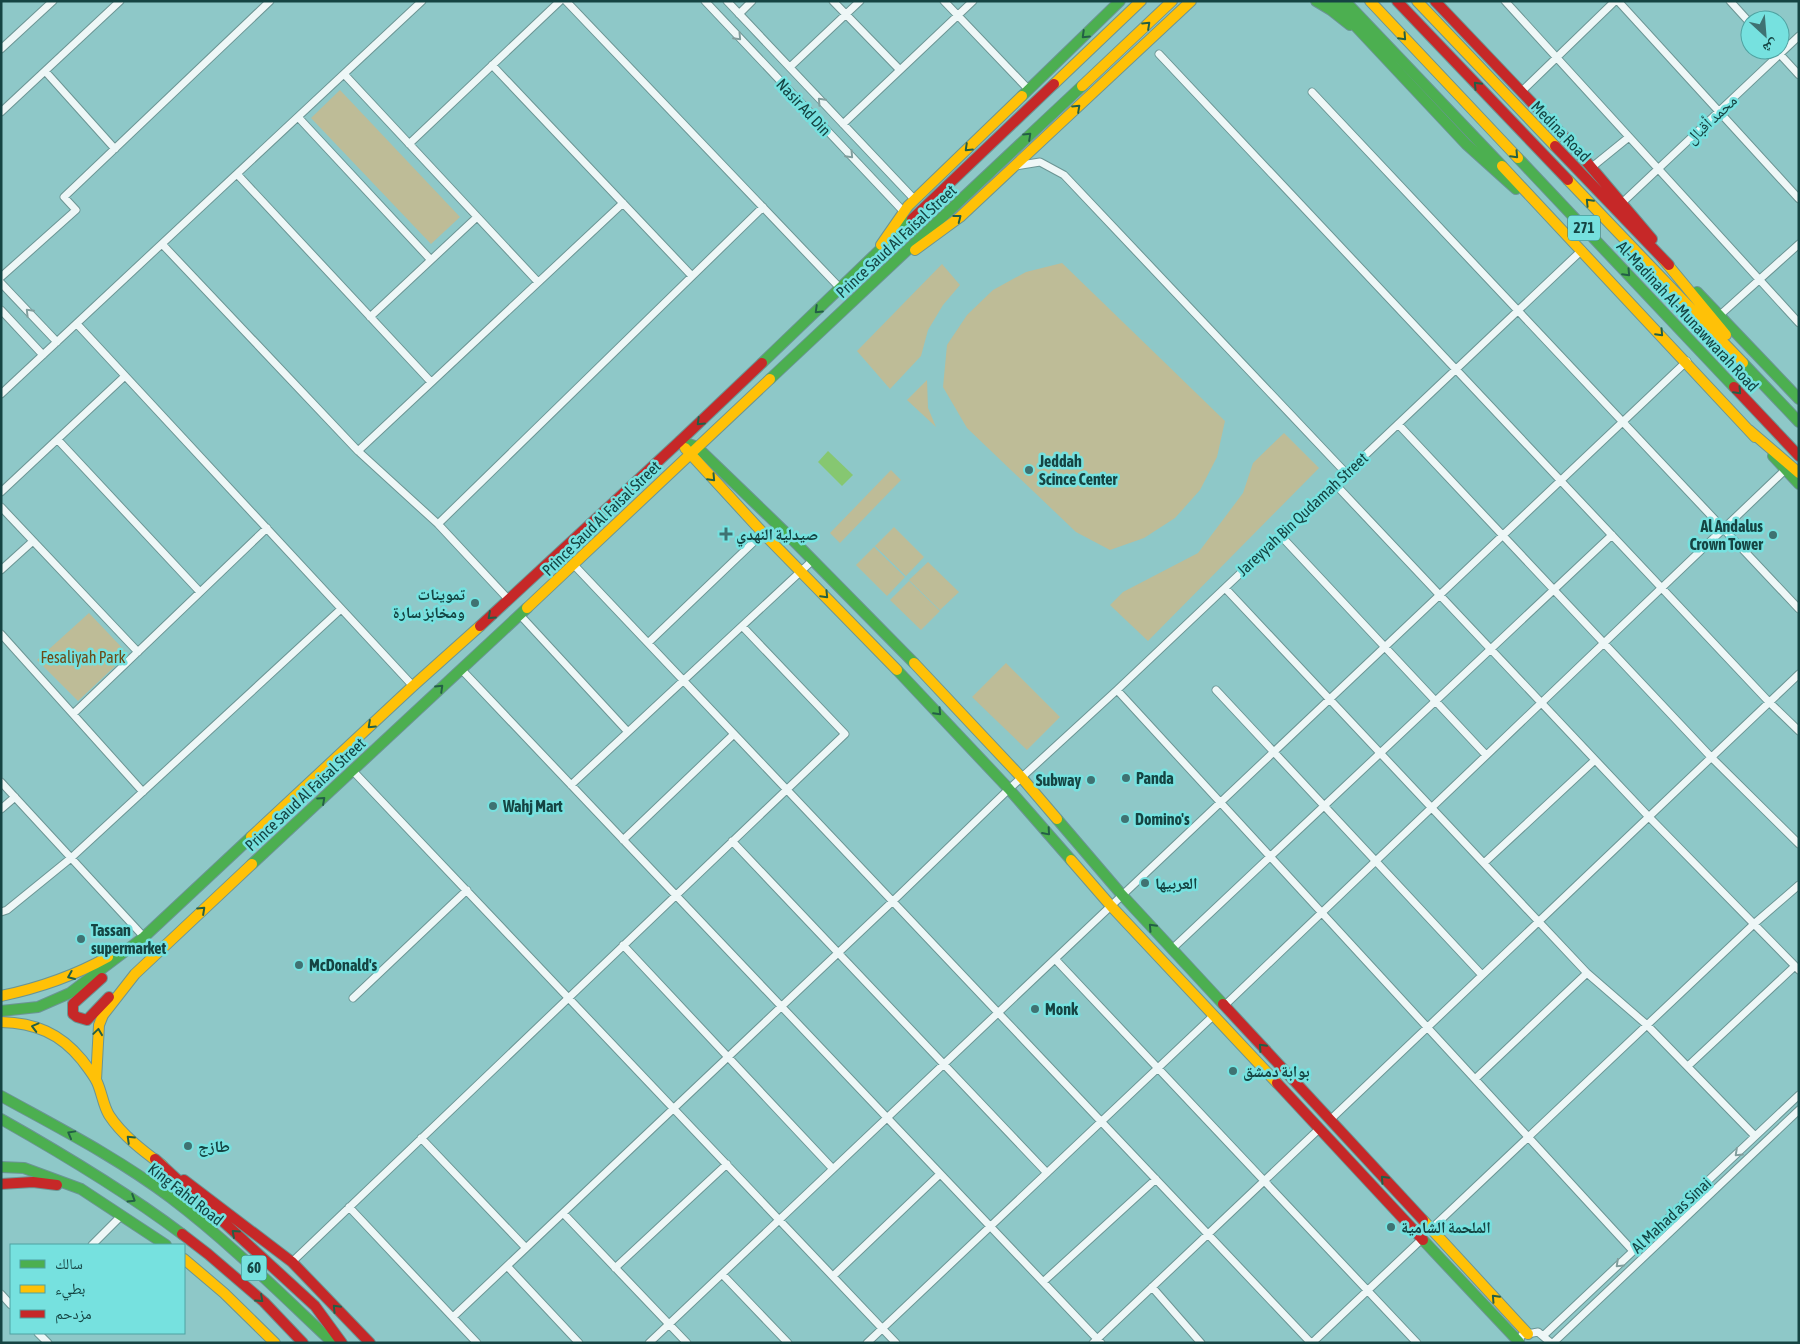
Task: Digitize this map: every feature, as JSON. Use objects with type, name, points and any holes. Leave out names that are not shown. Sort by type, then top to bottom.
[{"type":"main road","points":[[872,258],[904,212],[915,200],[1120,1]]},
{"type":"main road","name":"Prince Saud Al Faisal Street","points":[[1,1011],[38,1007],[70,993],[144,937],[413,686],[509,600],[680,441],[1141,1]]},
{"type":"main road","name":"Prince Saud Al Faisal Street","points":[[96,1080],[99,1025],[103,1015],[135,974],[201,910],[354,771],[461,668],[574,565],[1172,1]]},
{"type":"main road","points":[[890,268],[960,217],[1191,1]]},
{"type":"main road","points":[[1316,1],[1331,10],[1366,38]]},
{"type":"main road","points":[[1332,1],[1466,144],[1582,250]]},
{"type":"main road","points":[[1345,1],[1687,361],[1799,484]]},
{"type":"main road","name":"Al-Madinah Al-Munawwarah Road","points":[[1370,1],[1799,456]]},
{"type":"main road","name":"Al-Madinah Al-Munawwarah Road","points":[[1397,1],[1799,422]]},
{"type":"main road","name":"Medina Road","points":[[1417,1],[1663,260],[1720,315],[1799,400]]},
{"type":"main road","name":"Medina Road","points":[[1435,1],[1592,167],[1623,202],[1684,280]]},
{"type":"main road","points":[[1663,260],[1799,422]]},
{"type":"main road","points":[[1749,430],[1799,473]]},
{"type":"main road","points":[[680,441],[813,560],[929,678],[1022,778],[1122,895],[1528,1334]]},
{"type":"main road","points":[[693,451],[762,533],[878,650],[1009,789],[1111,906],[1519,1342]]},
{"type":"main road","points":[[878,650],[889,637]]},
{"type":"main road","points":[[135,974],[87,1020],[75,1017],[71,1008],[73,1004],[144,937]]},
{"type":"main road","points":[[1,996],[38,988],[87,970],[144,937]]},
{"type":"main road","points":[[1,1022],[39,1026],[61,1038],[76,1052],[96,1080],[108,1113],[128,1138],[155,1160],[315,1306],[342,1343]]},
{"type":"main road","name":"King Fahd Road","points":[[1,1096],[103,1152],[170,1198],[262,1275],[333,1343]]},
{"type":"main road","name":"King Fahd Road","points":[[1,1119],[43,1143],[154,1213],[208,1254],[257,1296],[303,1343]]},
{"type":"main road","points":[[155,1160],[200,1191],[292,1262],[370,1343]]},
{"type":"main road","points":[[1,1167],[24,1168],[81,1189],[165,1244]]},
{"type":"main road","points":[[1,1184],[33,1182],[81,1189]]},
{"type":"main road","points":[[185,1260],[224,1293],[275,1343]]},
{"type":"street","points":[[1,49],[53,1]]},
{"type":"street","points":[[1,112],[120,1]]},
{"type":"street","points":[[1,277],[76,210],[64,196],[270,1]]},
{"type":"street","points":[[1,394],[422,1]]},
{"type":"street","points":[[409,144],[560,1]]},
{"type":"street","points":[[566,1],[840,288]]},
{"type":"street","name":"Nasir Ad Din","points":[[705,1],[904,212]]},
{"type":"street","name":"Nasir Ad Din","points":[[727,1],[915,200]]},
{"type":"street","points":[[739,14],[752,1]]},
{"type":"street","points":[[833,1],[899,69]]},
{"type":"street","points":[[790,67],[860,1]]},
{"type":"street","points":[[944,1],[1029,90]]},
{"type":"street","points":[[843,124],[973,1]]},
{"type":"street","points":[[1504,1],[1799,323]]},
{"type":"street","points":[[1521,92],[1616,1],[1799,199]]},
{"type":"street","points":[[1730,1],[1740,12]]},
{"type":"street","points":[[1159,54],[1769,702],[1799,731]]},
{"type":"street","name":"محمد أقبال","points":[[1623,202],[1719,112],[1770,60]]},
{"type":"street","points":[[1785,60],[1799,75]]},
{"type":"street","points":[[492,65],[692,276]]},
{"type":"street","points":[[45,72],[115,148]]},
{"type":"street","points":[[344,74],[538,282]]},
{"type":"street","points":[[1312,92],[1799,610]]},
{"type":"street","points":[[298,117],[431,260]]},
{"type":"street","points":[[1592,167],[1627,135]]},
{"type":"street","points":[[1015,166],[1040,162],[1064,175],[1346,473]]},
{"type":"street","points":[[237,174],[431,382]]},
{"type":"street","points":[[358,451],[623,203]]},
{"type":"street","points":[[438,524],[763,207]]},
{"type":"street","points":[[370,317],[477,217]]},
{"type":"street","points":[[162,244],[358,451],[438,524],[509,600]]},
{"type":"street","points":[[1720,315],[1799,244]]},
{"type":"street","name":"Jareyyah Bin Qudamah Street","points":[[453,1317],[1009,789],[1117,690],[1582,250]]},
{"type":"street","points":[[1,283],[57,342]]},
{"type":"street","points":[[1,310],[44,355]]},
{"type":"street","points":[[77,324],[413,686]]},
{"type":"street","points":[[650,1343],[1687,361]]},
{"type":"street","points":[[1,492],[125,376]]},
{"type":"street","points":[[1398,424],[1711,758],[1799,844]]},
{"type":"street","points":[[58,440],[200,592]]},
{"type":"street","points":[[1224,1006],[1785,470]]},
{"type":"street","points":[[1335,484],[1649,817],[1797,968],[1688,1066]]},
{"type":"street","points":[[1,507],[138,652]]},
{"type":"street","points":[[73,714],[267,528]]},
{"type":"street","points":[[648,643],[762,533]]},
{"type":"street","points":[[1280,535],[1486,755]]},
{"type":"street","points":[[1172,949],[1612,535]]},
{"type":"street","points":[[1,570],[33,541]]},
{"type":"street","points":[[571,785],[813,560]]},
{"type":"street","points":[[574,565],[1312,1343],[1422,1239]]},
{"type":"street","points":[[1225,588],[1587,973],[1647,1025],[1755,1136]]},
{"type":"street","points":[[1,912],[7,910],[71,858],[342,609]]},
{"type":"street","points":[[520,615],[628,732]]},
{"type":"street","points":[[292,1262],[845,734],[742,626]]},
{"type":"street","points":[[1,634],[143,792]]},
{"type":"street","points":[[461,668],[1097,1341],[1320,1129]]},
{"type":"street","points":[[1330,1120],[1799,674]]},
{"type":"street","points":[[1117,690],[1633,1251]]},
{"type":"street","points":[[1216,690],[1482,975]]},
{"type":"street","points":[[623,840],[734,734]]},
{"type":"street","points":[[1484,864],[1595,760]]},
{"type":"street","points":[[354,771],[896,1343]]},
{"type":"street","points":[[1,782],[144,937]]},
{"type":"street","points":[[1,809],[15,797]]},
{"type":"street","points":[[732,841],[1047,1173]]},
{"type":"street","points":[[1431,1230],[1647,1025],[1799,885]]},
{"type":"street","points":[[353,998],[467,890]]},
{"type":"street","points":[[623,945],[833,1169]]},
{"type":"street","points":[[1055,959],[1417,1343]]},
{"type":"street","points":[[1475,1079],[1587,973]]},
{"type":"street","points":[[867,1343],[1214,1016]]},
{"type":"street","name":"Al Mahad as Sinai","points":[[1543,1336],[1799,1095]]},
{"type":"street","name":"Al Mahad as Sinai","points":[[1552,1343],[1799,1110]]},
{"type":"street","points":[[421,1138],[526,1248]]},
{"type":"street","points":[[615,1268],[727,1164]]},
{"type":"street","points":[[833,1276],[940,1174]]},
{"type":"street","points":[[1043,1282],[1156,1179]]},
{"type":"street","points":[[348,1207],[477,1343]]},
{"type":"street","points":[[563,1213],[687,1343]]},
{"type":"street","points":[[93,1244],[122,1215]]},
{"type":"street","points":[[507,1266],[579,1343]]},
{"type":"street","points":[[722,1274],[788,1343]]},
{"type":"street","points":[[1152,1287],[1201,1343]]},
{"type":"street","points":[[1,1294],[10,1304]]},
{"type":"street","points":[[1519,1342],[1522,1335],[1538,1332],[1552,1343]]},
{"type":"street","points":[[39,1334],[48,1343]]},
{"type":"green space","points":[[340,90],[460,217],[431,244],[311,118]]},
{"type":"green space","points":[[1062,263],[1225,421],[1217,457],[1200,490],[1175,518],[1144,538],[1110,550],[1076,532],[967,428],[943,387],[947,345],[967,315],[993,290],[1026,272]]},
{"type":"green space","points":[[942,264],[960,285],[943,305],[928,330],[921,356],[890,389],[857,351]]},
{"type":"green space","points":[[927,380],[928,408],[936,427],[907,400]]},
{"type":"green space","points":[[1284,433],[1319,468],[1148,641],[1110,605],[1123,592],[1198,553],[1243,493],[1253,463]]},
{"type":"green space","points":[[891,470],[901,480],[840,543],[830,533]]},
{"type":"green space","points":[[894,527],[924,557],[906,576],[875,546]]},
{"type":"green space","points":[[874,547],[905,577],[887,596],[856,565]]},
{"type":"green space","points":[[928,562],[959,592],[940,610],[909,580]]},
{"type":"green space","points":[[909,581],[940,611],[921,630],[890,600]]},
{"type":"green space","name":"Fesaliyah Park","points":[[89,613],[128,654],[78,701],[37,660]]},
{"type":"green space","points":[[1006,663],[1060,717],[1027,750],[972,697]]},
{"type":"shaded area","points":[[828,451],[853,475],[842,486],[818,462]]},
{"type":"traffic: fast","points":[[1022,96],[1120,1]]},
{"type":"traffic: fast","points":[[1316,1],[1350,25]]},
{"type":"traffic: fast","points":[[1332,1],[1466,144],[1516,189]]},
{"type":"traffic: fast","points":[[1345,1],[1502,166]]},
{"type":"traffic: fast","points":[[770,379],[1082,86]]},
{"type":"traffic: fast","points":[[1518,158],[1734,387]]},
{"type":"traffic: fast","points":[[762,363],[912,219]]},
{"type":"traffic: fast","points":[[1697,292],[1799,399]]},
{"type":"traffic: fast","points":[[1743,363],[1799,422]]},
{"type":"traffic: fast","points":[[680,441],[697,447],[783,530],[914,663]]},
{"type":"traffic: fast","points":[[1773,456],[1799,484]]},
{"type":"traffic: fast","points":[[252,864],[527,608]]},
{"type":"traffic: fast","points":[[897,670],[1009,789],[1071,860]]},
{"type":"traffic: fast","points":[[1057,819],[1122,895],[1223,1004]]},
{"type":"traffic: fast","points":[[1,1011],[38,1007],[70,993],[144,937],[251,837]]},
{"type":"traffic: fast","points":[[1,1096],[151,1183],[234,1250],[333,1343]]},
{"type":"traffic: fast","points":[[1,1119],[93,1174],[182,1234]]},
{"type":"traffic: fast","points":[[1,1167],[24,1168],[81,1189],[164,1244]]},
{"type":"traffic: fast","points":[[1423,1240],[1519,1342]]},
{"type":"traffic: slow","points":[[1054,84],[1141,1]]},
{"type":"traffic: slow","points":[[1082,86],[1172,1]]},
{"type":"traffic: slow","points":[[915,250],[960,217],[1191,1]]},
{"type":"traffic: slow","points":[[1370,1],[1518,158]]},
{"type":"traffic: slow","points":[[1417,1],[1555,146]]},
{"type":"traffic: slow","points":[[881,245],[908,206],[1022,96]]},
{"type":"traffic: slow","points":[[1502,166],[1755,437]]},
{"type":"traffic: slow","points":[[1568,180],[1743,363]]},
{"type":"traffic: slow","points":[[1663,259],[1726,335]]},
{"type":"traffic: slow","points":[[527,608],[770,379]]},
{"type":"traffic: slow","points":[[1749,430],[1799,473]]},
{"type":"traffic: slow","points":[[685,448],[763,533],[897,670]]},
{"type":"traffic: slow","points":[[251,837],[480,626]]},
{"type":"traffic: slow","points":[[914,663],[1022,778],[1057,819]]},
{"type":"traffic: slow","points":[[1071,860],[1111,906],[1277,1083]]},
{"type":"traffic: slow","points":[[96,1080],[99,1025],[103,1015],[135,974],[252,864]]},
{"type":"traffic: slow","points":[[1,996],[56,981],[108,957]]},
{"type":"traffic: slow","points":[[1,1022],[36,1027],[56,1036],[65,1043],[82,1060],[94,1076],[107,1111],[114,1122],[133,1142],[162,1165]]},
{"type":"traffic: slow","points":[[1423,1220],[1528,1334]]},
{"type":"traffic: slow","points":[[185,1260],[224,1293],[275,1343]]},
{"type":"traffic: jam","points":[[1397,1],[1568,180]]},
{"type":"traffic: jam","points":[[1435,1],[1574,147],[1652,239]]},
{"type":"traffic: jam","points":[[912,219],[1054,84]]},
{"type":"traffic: jam","points":[[1555,146],[1669,265]]},
{"type":"traffic: jam","points":[[480,626],[762,363]]},
{"type":"traffic: jam","points":[[1734,387],[1799,456]]},
{"type":"traffic: jam","points":[[102,978],[73,1004],[73,1014],[87,1020],[109,997]]},
{"type":"traffic: jam","points":[[1223,1004],[1423,1220]]},
{"type":"traffic: jam","points":[[1277,1083],[1423,1240]]},
{"type":"traffic: jam","points":[[155,1159],[315,1306],[342,1343]]},
{"type":"traffic: jam","points":[[184,1180],[292,1262],[370,1343]]},
{"type":"traffic: jam","points":[[1,1184],[33,1182],[57,1185]]},
{"type":"traffic: jam","points":[[182,1234],[264,1302],[303,1343]]},
{"type":"place","name":"Jeddah Scince Center","points":[[1029,470]]},
{"type":"place","name":"صيدلية النهدي","points":[[726,534]]},
{"type":"place","name":"Al Andalus Crown Tower","points":[[1773,535]]},
{"type":"place","name":"تموينات ومخابز سارة","points":[[475,603]]},
{"type":"place","name":"Panda","points":[[1126,778]]},
{"type":"place","name":"Subway","points":[[1091,780]]},
{"type":"place","name":"Wahj Mart","points":[[493,806]]},
{"type":"place","name":"Domino's","points":[[1125,819]]},
{"type":"place","name":"العربيها","points":[[1145,883]]},
{"type":"place","name":"Tassan supermarket","points":[[81,939]]},
{"type":"place","name":"McDonald's","points":[[299,965]]},
{"type":"place","name":"Monk","points":[[1035,1009]]},
{"type":"place","name":"بوابة دمشق","points":[[1233,1071]]},
{"type":"place","name":"طازج","points":[[188,1146]]},
{"type":"place","name":"الملحمة الشامية","points":[[1391,1227]]}]
